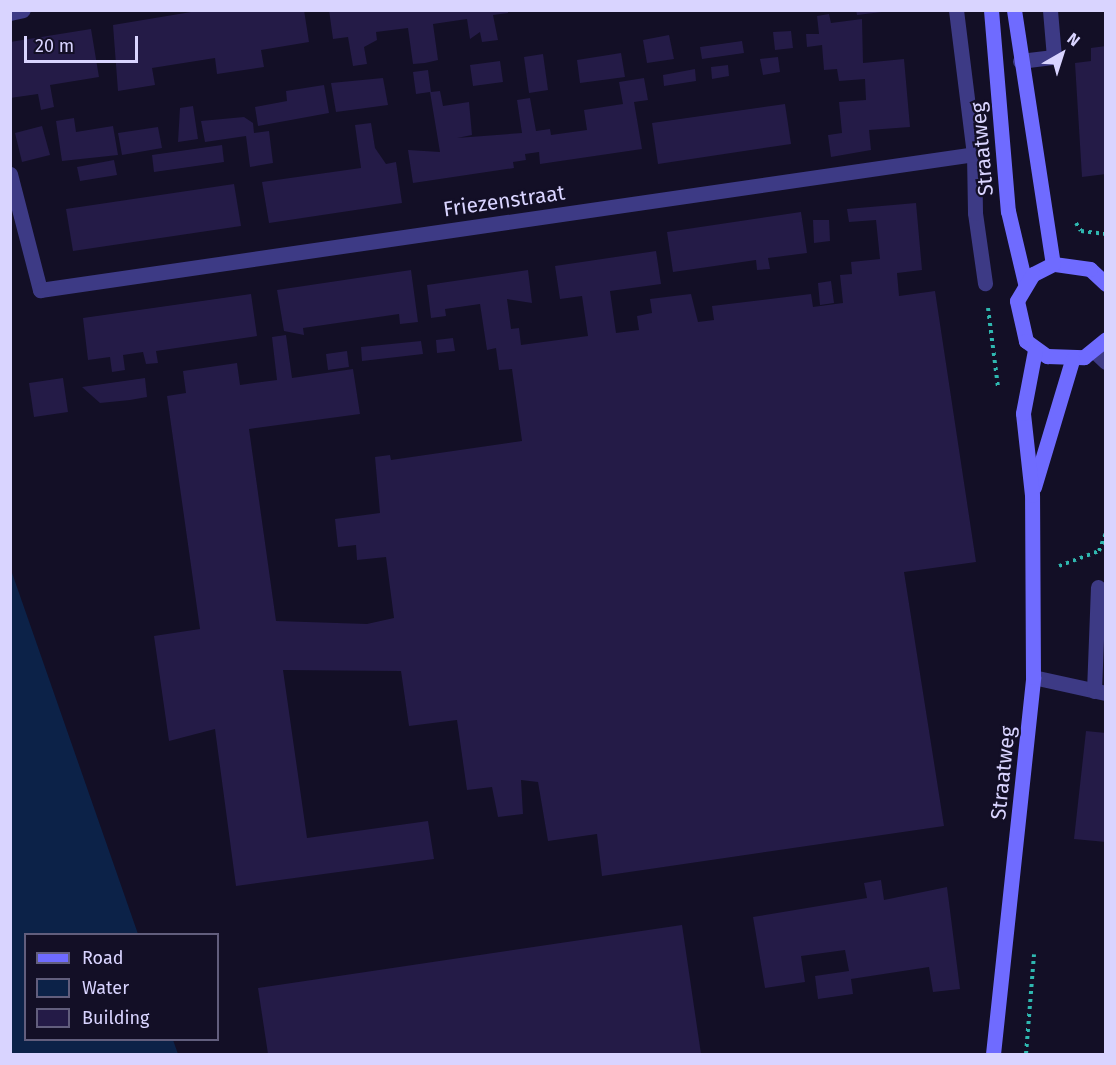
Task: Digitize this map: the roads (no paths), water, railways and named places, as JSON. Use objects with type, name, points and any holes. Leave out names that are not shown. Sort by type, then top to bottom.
[{"type":"main road","name":"Straatweg","points":[[991,10],[1008,211],[1025,283]]},
{"type":"main road","points":[[1014,10],[1020,61],[1053,264]]},
{"type":"main road","points":[[1105,282],[1090,269],[1053,264],[1025,283],[1017,301],[1017,322],[1035,350],[1072,360],[1094,351],[1106,339]]},
{"type":"main road","name":"Straatweg","points":[[993,1054],[1033,677],[1032,495],[1023,413],[1035,350]]},
{"type":"main road","name":"Straatweg","points":[[1032,495],[1072,360]]},
{"type":"street","points":[[10,13],[23,10]]},
{"type":"street","points":[[956,10],[974,154],[975,213],[985,284]]},
{"type":"street","points":[[1020,61],[1054,57],[1050,10]]},
{"type":"street","name":"Friezenstraat","points":[[10,174],[40,290],[974,154]]},
{"type":"street","points":[[1094,351],[1106,362]]},
{"type":"street","points":[[1033,677],[1100,692],[1098,587]]},
{"type":"water","points":[[11,570],[138,933],[24,933],[24,1041],[173,1041],[178,1054],[11,1054]]}]
